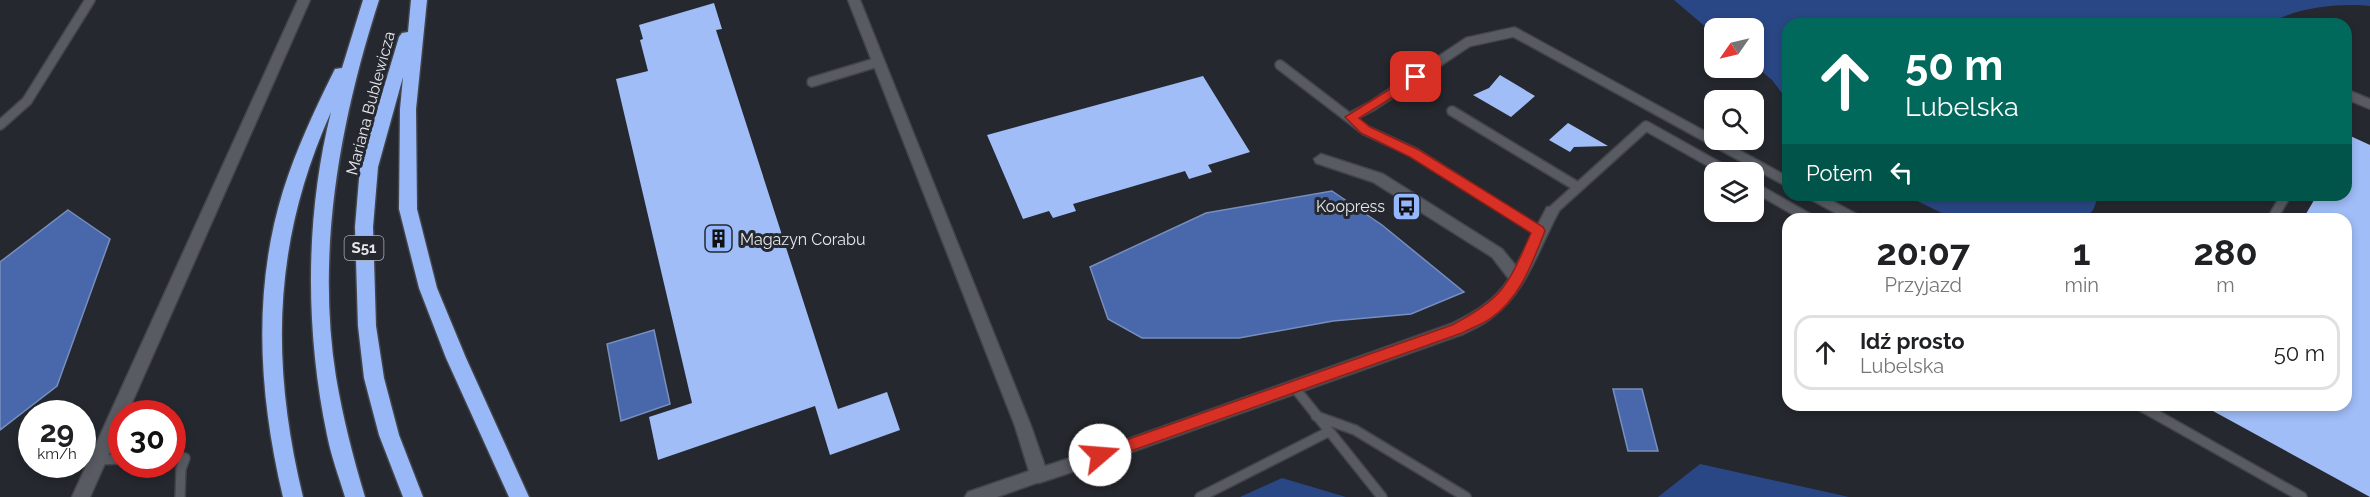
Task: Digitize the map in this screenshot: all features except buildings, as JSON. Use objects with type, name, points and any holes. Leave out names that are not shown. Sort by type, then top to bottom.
[{"type":"highway","name":"Mariana Bublewicza","points":[[355,497],[336,434],[321,316],[320,277],[327,182],[335,134],[356,41],[371,0]]},
{"type":"highway","name":"Mariana Bublewicza","points":[[413,497],[389,435],[374,378],[367,326],[364,227],[369,167],[418,0]]},
{"type":"highway","points":[[418,0],[408,109],[408,209],[428,288],[456,358],[519,497]]},
{"type":"highway","points":[[292,497],[279,444],[273,382],[270,311],[288,206],[317,124],[356,41]]},
{"type":"street","points":[[81,497],[304,0]]},
{"type":"street","points":[[854,0],[1023,426],[1040,475]]},
{"type":"street","points":[[1321,159],[1378,178],[1497,253],[1518,280]]},
{"type":"street","points":[[974,497],[1457,329],[1486,314],[1505,297],[1518,280],[1538,231],[1552,212]]},
{"type":"lane","points":[[0,125],[27,101],[90,0]]},
{"type":"lane","points":[[1351,117],[1372,106],[1468,42],[1514,32],[1782,179]]},
{"type":"lane","points":[[812,82],[878,62]]},
{"type":"lane","points":[[1280,65],[1351,117],[1365,130],[1415,153],[1538,231]]},
{"type":"lane","points":[[2352,96],[2370,104]]},
{"type":"lane","points":[[1452,111],[1578,187]]},
{"type":"lane","points":[[1552,212],[1646,126],[1710,162]]},
{"type":"lane","points":[[1764,193],[1800,213]]},
{"type":"lane","points":[[1823,201],[1845,213]]},
{"type":"lane","points":[[1294,387],[1382,497]]},
{"type":"lane","points":[[2150,411],[2302,497]]},
{"type":"lane","points":[[2157,415],[2159,411]]},
{"type":"lane","points":[[1316,416],[1355,430],[1466,497]]},
{"type":"lane","points":[[1200,497],[1328,432]]},
{"type":"lane","points":[[98,460],[108,460]]},
{"type":"lane","points":[[180,497],[181,478]]},
{"type":"shaded area","points":[[1674,0],[2370,0],[2370,6],[2346,5],[2318,8],[2280,18],[1782,18],[1782,93],[1764,73],[1764,18],[1704,18],[1704,26]]},
{"type":"shaded area","points":[[1332,191],[1382,225],[1464,292],[1411,314],[1333,321],[1239,338],[1142,338],[1108,319],[1090,267],[1206,213]]},
{"type":"shaded area","points":[[1917,201],[2097,201],[2091,213],[1942,213]]},
{"type":"shaded area","points":[[68,210],[110,239],[57,386],[39,400],[18,400],[18,416],[0,430],[0,262]]},
{"type":"shaded area","points":[[654,330],[670,404],[621,421],[607,344]]},
{"type":"shaded area","points":[[1613,389],[1642,389],[1658,451],[1628,451]]},
{"type":"shaded area","points":[[1700,464],[1849,497],[1658,497]]},
{"type":"shaded area","points":[[1282,478],[1346,497],[1240,497]]},
{"type":"place","name":"Koopress","points":[[1406,206]]},
{"type":"place","name":"Magazyn Corabu","points":[[719,239]]},
{"type":"route","points":[[1100,455],[1457,329],[1486,314],[1505,297],[1518,280],[1538,231],[1415,153],[1365,130],[1351,117],[1416,77]]}]
